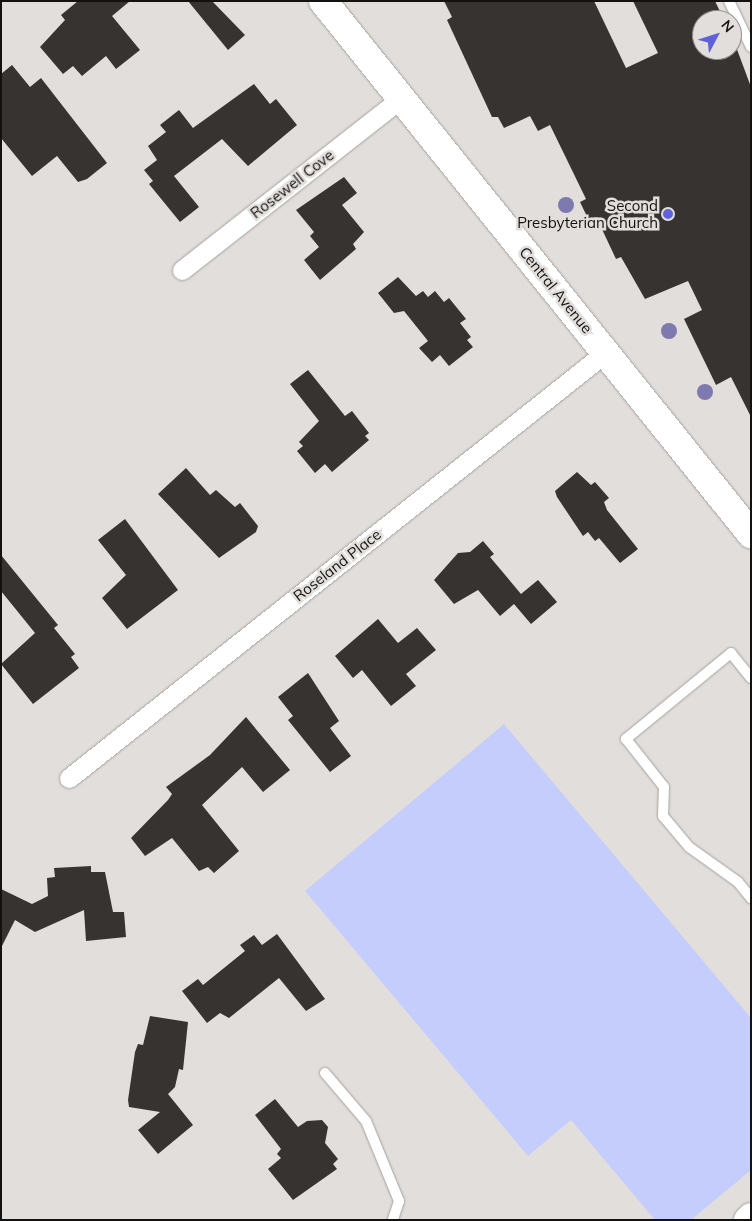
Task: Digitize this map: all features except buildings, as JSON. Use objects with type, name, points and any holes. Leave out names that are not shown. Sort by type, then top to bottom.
[{"type":"main road","name":"Central Avenue","points":[[323,1],[751,534]]},
{"type":"main road","points":[[748,1220],[751,1217]]},
{"type":"street","name":"Rosewell Cove","points":[[182,270],[401,98]]},
{"type":"street","name":"Roseland Place","points":[[69,778],[606,352]]},
{"type":"lane","points":[[729,1],[749,41]]},
{"type":"lane","points":[[751,678],[731,653],[626,739],[664,787],[663,816],[688,847],[738,882],[751,898]]},
{"type":"lane","points":[[325,1073],[366,1121],[400,1201],[393,1220]]},
{"type":"shaded area","points":[[504,724],[751,1018],[751,1170],[691,1220],[655,1220],[571,1120],[528,1156],[305,891]]},
{"type":"place","name":"Second Presbyterian Church","points":[[668,214]]}]
